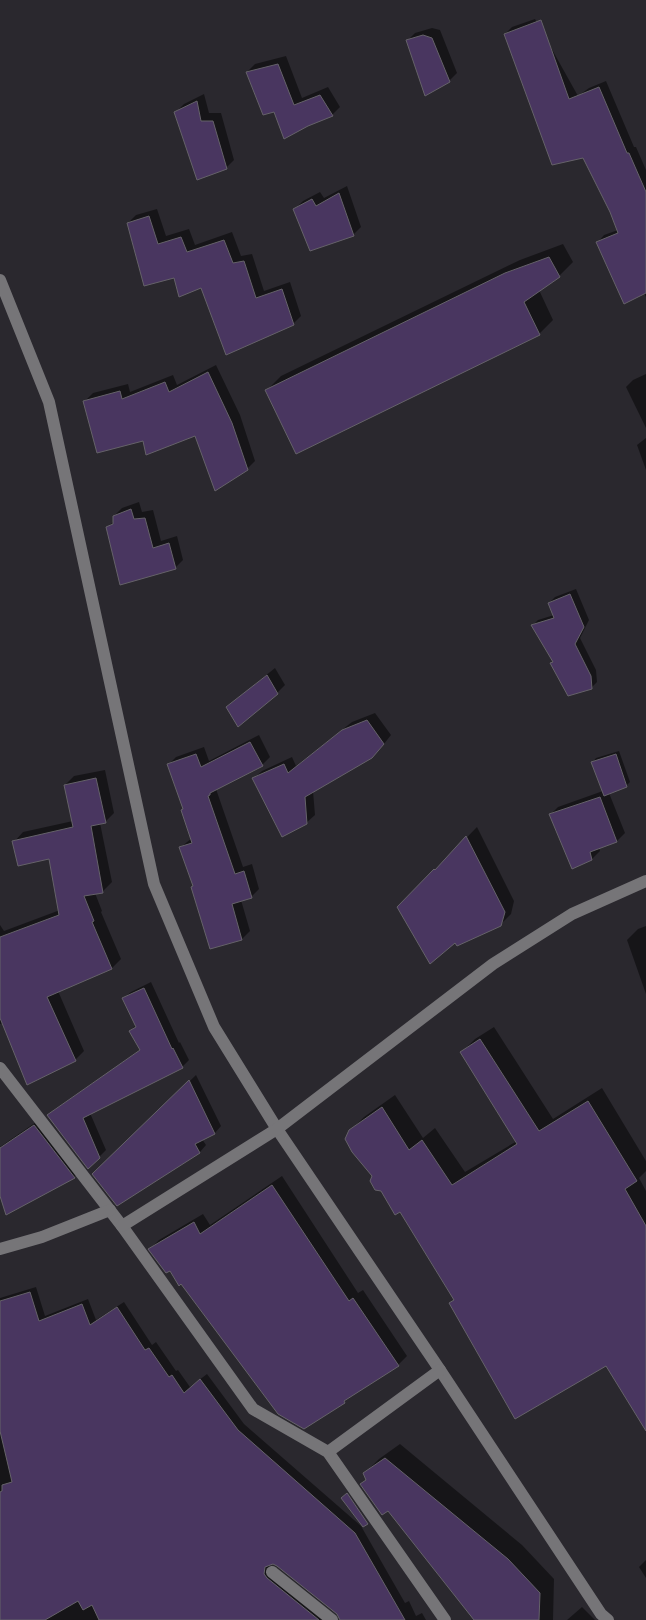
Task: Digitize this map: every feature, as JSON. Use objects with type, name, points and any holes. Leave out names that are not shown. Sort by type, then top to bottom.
[{"type":"street","points":[[0,280],[49,402],[154,884],[214,1027],[277,1129],[597,1607],[608,1620]]},
{"type":"street","points":[[122,1226],[277,1129],[493,964],[572,914],[646,881]]},
{"type":"street","points":[[0,1068],[122,1226],[253,1409],[328,1452],[445,1620]]},
{"type":"street","points":[[0,1249],[42,1237],[110,1210]]},
{"type":"street","points":[[328,1452],[440,1370]]},
{"type":"street","points":[[272,1572],[332,1620]]},
{"type":"building","points":[[541,20],[569,99],[599,87],[646,192],[646,293],[624,304],[596,242],[618,233],[610,212],[583,158],[552,165],[504,34]]},
{"type":"building","points":[[423,35],[432,38],[450,82],[425,96],[406,40]]},
{"type":"building","points":[[278,64],[294,105],[320,95],[333,116],[308,126],[284,139],[274,112],[263,115],[246,72]]},
{"type":"building","points":[[197,101],[201,121],[213,121],[227,169],[197,180],[174,112]]},
{"type":"building","points":[[339,193],[354,236],[310,251],[293,209],[312,199],[316,206]]},
{"type":"building","points":[[149,216],[158,244],[181,237],[187,252],[224,240],[233,263],[244,261],[256,298],[282,289],[294,325],[226,355],[201,288],[179,297],[174,278],[144,286],[127,223]]},
{"type":"building","points":[[549,257],[560,277],[524,302],[540,335],[296,454],[265,390],[505,273]]},
{"type":"building","points":[[208,372],[232,423],[248,470],[215,491],[195,436],[146,455],[143,441],[97,453],[83,401],[120,391],[122,399],[165,382],[169,392]]},
{"type":"building","points":[[131,509],[134,519],[145,518],[153,548],[169,543],[176,569],[120,585],[106,527],[113,524],[113,516]]},
{"type":"building","points":[[570,594],[584,627],[575,644],[591,676],[592,689],[568,696],[550,663],[553,662],[531,625],[554,618],[548,603]]},
{"type":"building","points":[[267,675],[278,694],[238,727],[226,707]]},
{"type":"building","points":[[367,720],[384,744],[372,758],[305,797],[307,824],[282,837],[252,778],[284,764],[288,773],[342,730]]},
{"type":"building","points":[[250,742],[263,766],[210,793],[208,796],[235,874],[244,871],[252,898],[232,904],[242,940],[210,949],[191,887],[193,886],[179,847],[192,843],[181,810],[183,809],[167,764],[196,754],[201,767]]},
{"type":"building","points":[[616,754],[627,787],[604,796],[591,762]]},
{"type":"building","points":[[96,778],[106,823],[91,826],[103,893],[84,896],[94,921],[92,922],[112,969],[47,997],[76,1061],[27,1085],[0,1018],[0,937],[59,915],[49,859],[18,866],[12,841],[73,827],[64,785]]},
{"type":"building","points":[[600,797],[617,842],[590,852],[592,860],[572,869],[549,814]]},
{"type":"building","points":[[466,836],[505,912],[501,926],[457,946],[455,943],[430,964],[397,907]]},
{"type":"building","points":[[144,988],[172,1049],[183,1068],[83,1118],[100,1158],[88,1169],[47,1115],[140,1050],[129,1031],[136,1027],[122,998]]},
{"type":"building","points":[[480,1039],[539,1131],[588,1101],[637,1181],[625,1189],[646,1226],[646,1431],[606,1366],[515,1419],[449,1303],[454,1300],[400,1212],[395,1215],[381,1191],[375,1190],[370,1181],[372,1176],[352,1152],[345,1139],[349,1130],[382,1107],[409,1150],[422,1140],[452,1185],[517,1144],[460,1052]]},
{"type":"building","points":[[189,1080],[215,1134],[195,1144],[200,1153],[117,1206],[92,1174]]},
{"type":"building","points":[[34,1125],[75,1178],[6,1215],[0,1196],[0,1148]]},
{"type":"building","points":[[272,1185],[349,1301],[353,1298],[399,1366],[304,1429],[278,1414],[181,1284],[179,1286],[170,1271],[166,1273],[148,1249],[194,1222],[200,1234]]},
{"type":"building","points":[[30,1292],[39,1321],[82,1304],[90,1325],[117,1307],[145,1350],[149,1348],[169,1377],[172,1375],[184,1393],[200,1379],[238,1430],[355,1533],[405,1620],[340,1620],[337,1614],[273,1564],[265,1567],[264,1574],[267,1578],[319,1620],[99,1620],[92,1605],[83,1610],[78,1601],[45,1620],[0,1620],[0,1492],[2,1491],[2,1485],[12,1482],[0,1431],[0,1301]]},
{"type":"building","points":[[385,1458],[508,1559],[540,1593],[539,1620],[474,1620],[388,1511],[382,1515],[360,1484],[366,1480],[363,1473]]},
{"type":"building","points":[[347,1493],[368,1524],[363,1527],[341,1498]]}]
